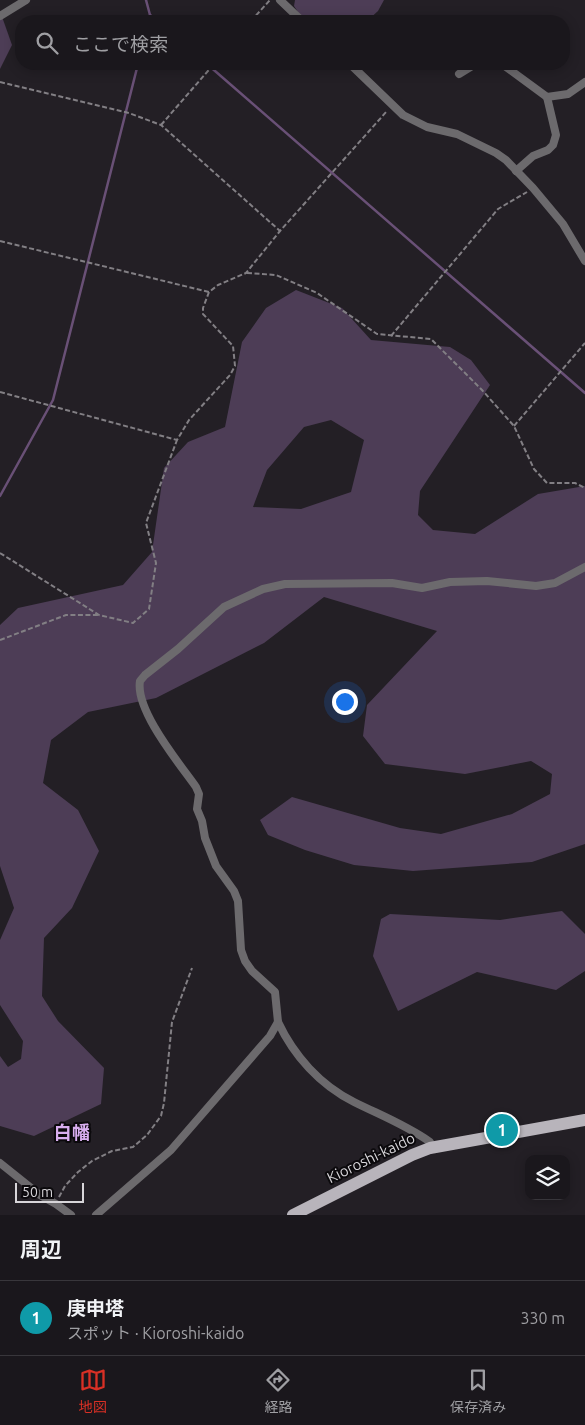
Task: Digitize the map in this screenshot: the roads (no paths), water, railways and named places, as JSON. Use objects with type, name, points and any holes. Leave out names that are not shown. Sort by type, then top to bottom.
[{"type":"main road","name":"Kioroshi-kaido","points":[[293,1215],[412,1155],[430,1148],[585,1120]]},
{"type":"street","points":[[0,16],[26,0]]},
{"type":"street","points":[[280,0],[296,15]]},
{"type":"street","points":[[356,70],[403,115],[427,127],[457,134],[496,153],[533,188],[563,224],[585,262]]},
{"type":"street","points":[[459,74],[466,70]]},
{"type":"street","points":[[510,70],[547,97],[556,135],[553,145],[548,150],[533,156],[516,171]]},
{"type":"street","points":[[547,97],[568,94],[585,82]]},
{"type":"street","points":[[430,1148],[430,1142],[417,1133],[352,1101],[329,1086],[313,1073],[285,1038],[278,1022],[275,992],[252,971],[241,950],[238,901],[234,891],[216,866],[205,838],[202,821],[197,809],[199,794],[196,787],[165,745],[147,712],[140,698],[140,681],[224,607],[240,598],[277,586],[304,583],[392,583],[422,588],[450,582],[487,581],[536,586],[555,583],[585,567]]},
{"type":"street","points":[[96,1215],[171,1150],[270,1036],[278,1022]]},
{"type":"street","points":[[0,1163],[40,1196],[56,1204],[71,1215]]},
{"type":"waterway","points":[[146,0],[150,15]]},
{"type":"waterway","points":[[0,496],[53,400],[136,70]]},
{"type":"waterway","points":[[214,70],[585,393]]},
{"type":"place","name":"庚申塔","points":[[502,1130]]},
{"type":"district","name":"白幡","points":[[72,1133]]}]
